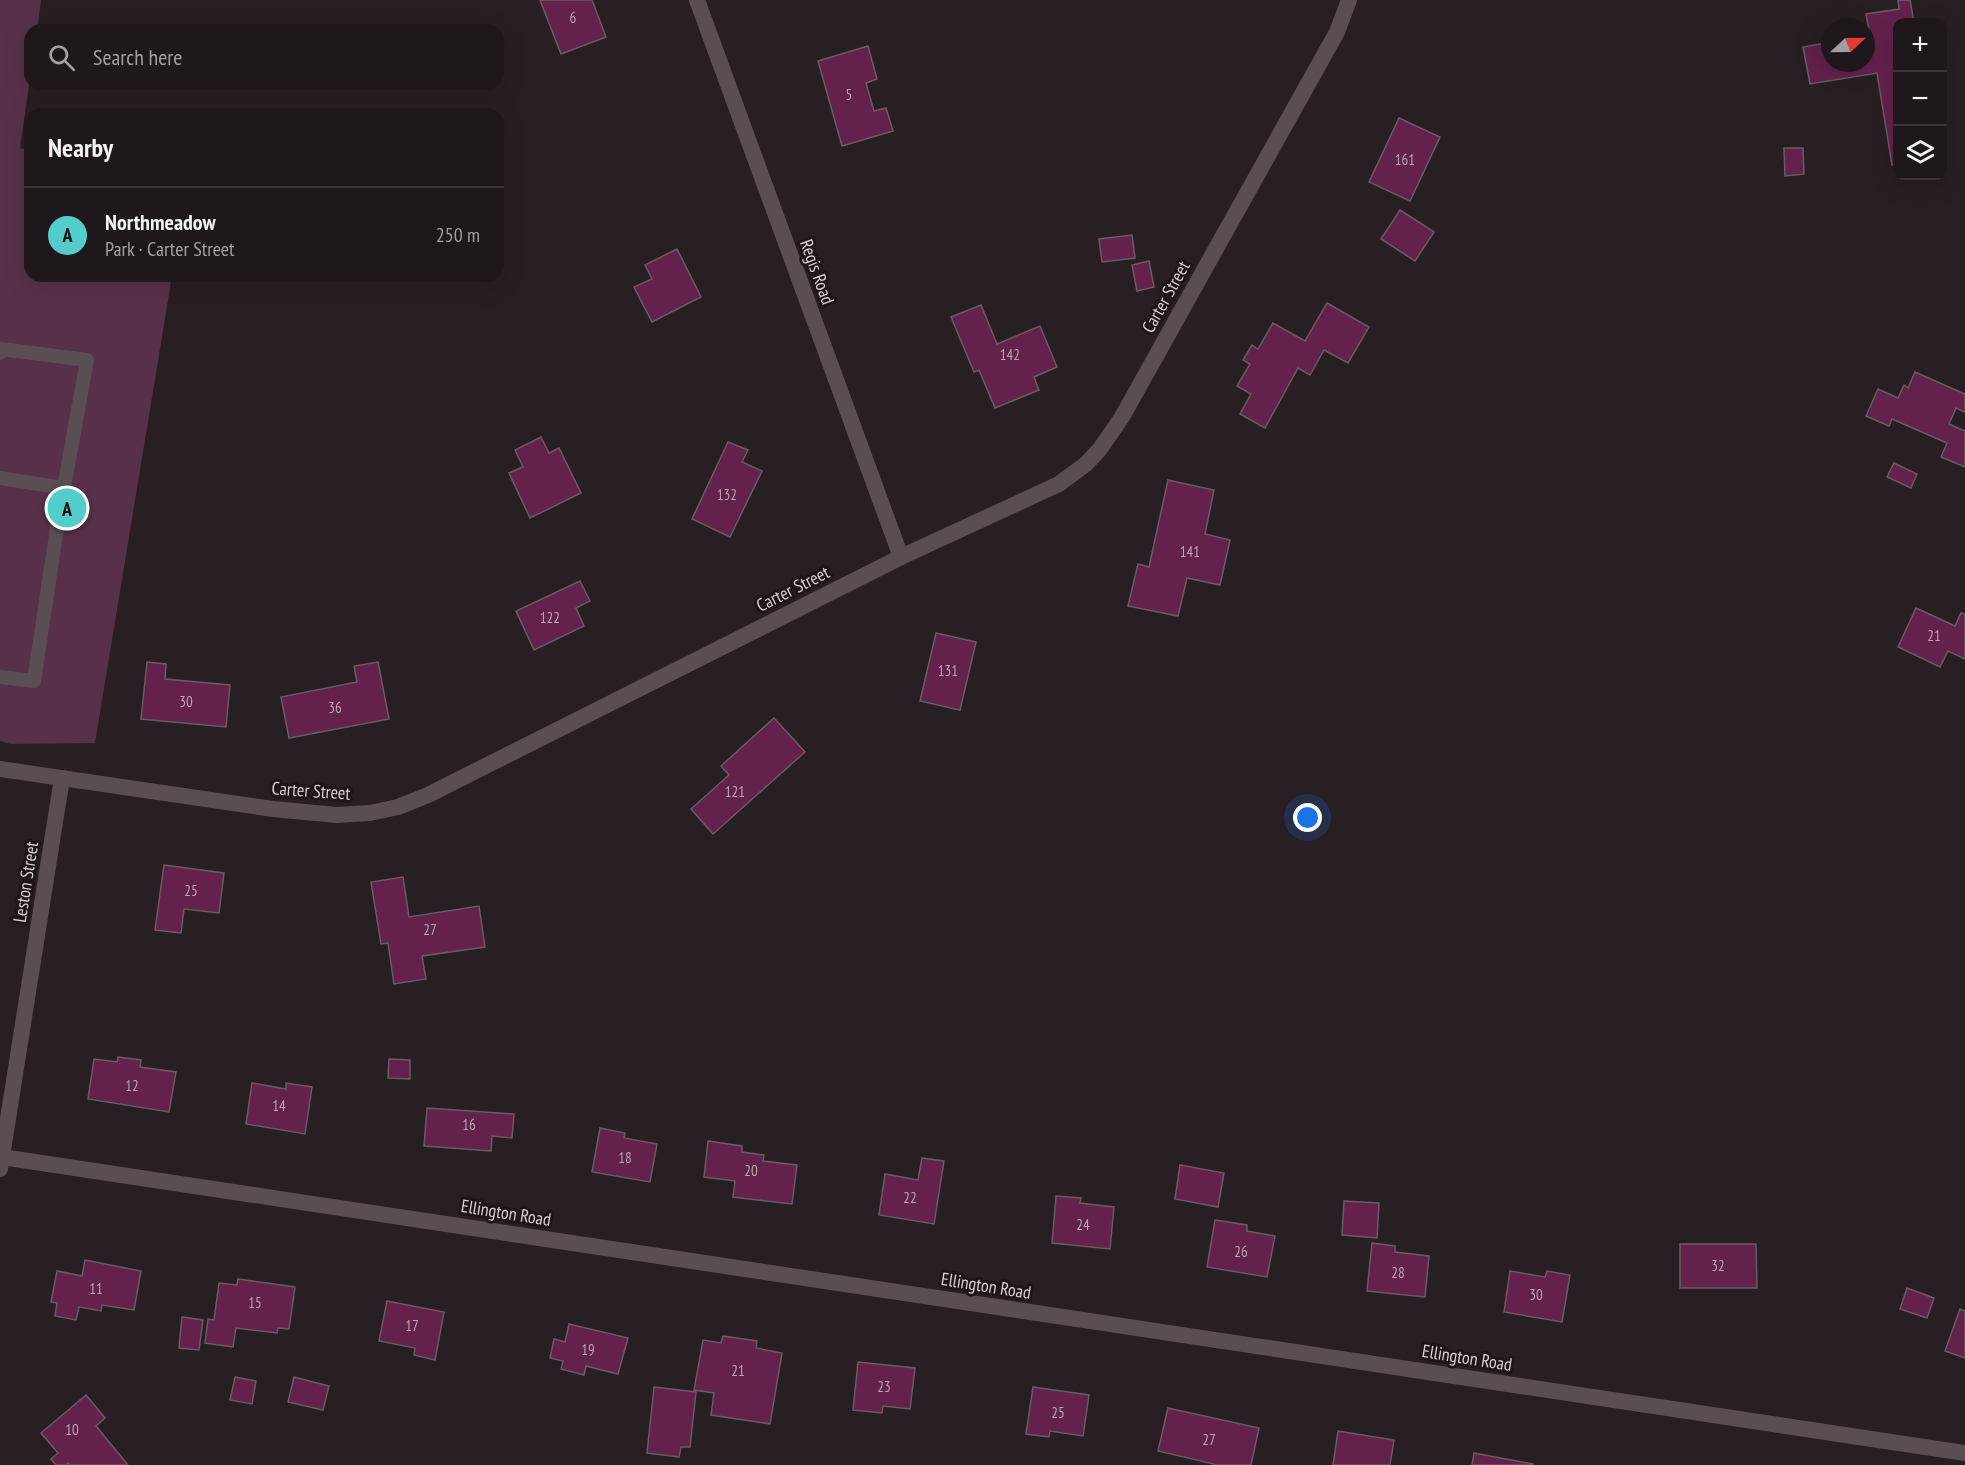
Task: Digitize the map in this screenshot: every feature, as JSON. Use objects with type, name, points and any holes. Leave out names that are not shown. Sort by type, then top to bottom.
[{"type":"street","name":"Regis Road","points":[[697,0],[901,557]]},
{"type":"street","name":"Carter Street","points":[[0,769],[273,809],[337,815],[370,813],[398,807],[428,795],[901,557],[1059,484],[1086,464],[1100,449],[1122,417],[1337,32],[1348,0]]},
{"type":"street","name":"Leston Street","points":[[1,1163],[62,778]]},
{"type":"street","name":"Ellington Road","points":[[1,1163],[1965,1453]]},
{"type":"lane","points":[[0,349],[87,360],[63,493],[34,681],[0,677]]},
{"type":"lane","points":[[0,478],[63,488],[63,493]]},
{"type":"shaded area","points":[[0,0],[41,0],[38,24],[24,24],[24,90],[28,90],[20,148],[24,149],[24,282],[171,282],[95,743],[11,744],[0,741]]},
{"type":"building","points":[[540,0],[592,0],[606,37],[561,54]]},
{"type":"building","points":[[1898,0],[1910,0],[1913,18],[1893,18],[1892,165],[1877,73],[1810,84],[1803,47],[1821,44],[1821,72],[1875,72],[1875,18],[1867,18],[1866,14],[1899,9]]},
{"type":"building","points":[[868,46],[877,79],[866,83],[874,111],[886,108],[893,131],[842,146],[818,61]]},
{"type":"building","points":[[1399,118],[1440,137],[1410,201],[1369,182]]},
{"type":"building","points":[[1784,148],[1803,148],[1804,174],[1785,176]]},
{"type":"building","points":[[1400,210],[1434,232],[1415,261],[1381,239]]},
{"type":"building","points":[[1132,235],[1135,258],[1102,262],[1099,239]]},
{"type":"building","points":[[677,249],[701,297],[652,322],[634,287],[652,279],[645,265]]},
{"type":"building","points":[[1149,261],[1154,287],[1137,291],[1132,265]]},
{"type":"building","points":[[1327,303],[1369,327],[1348,363],[1324,350],[1310,375],[1298,368],[1265,428],[1240,414],[1251,394],[1237,386],[1250,364],[1243,360],[1252,345],[1258,349],[1273,323],[1305,341]]},
{"type":"building","points":[[981,305],[997,344],[1040,326],[1057,367],[1034,377],[1039,390],[995,408],[979,370],[974,372],[951,317]]},
{"type":"building","points":[[1915,372],[1965,394],[1965,412],[1956,408],[1949,424],[1965,431],[1965,467],[1941,457],[1947,443],[1892,419],[1889,426],[1866,416],[1878,389],[1898,398],[1904,385],[1908,388]]},
{"type":"building","points":[[541,437],[549,453],[559,448],[581,493],[530,518],[509,473],[523,467],[515,450]]},
{"type":"building","points":[[728,442],[748,450],[742,462],[762,471],[730,537],[692,519]]},
{"type":"building","points":[[1894,463],[1917,474],[1911,488],[1887,477]]},
{"type":"building","points":[[1168,480],[1214,490],[1205,534],[1230,540],[1220,585],[1187,578],[1178,616],[1128,606],[1138,564],[1149,567]]},
{"type":"building","points":[[580,581],[590,601],[576,608],[584,626],[534,650],[516,611]]},
{"type":"building","points":[[1916,608],[1955,626],[1961,613],[1965,614],[1965,659],[1948,651],[1940,667],[1898,647]]},
{"type":"building","points":[[936,633],[976,642],[960,710],[920,701]]},
{"type":"building","points":[[147,662],[166,664],[165,679],[230,685],[226,727],[141,719]]},
{"type":"building","points":[[378,662],[389,719],[289,738],[281,697],[357,682],[354,666]]},
{"type":"building","points":[[774,718],[805,752],[713,834],[691,809],[729,775],[721,766]]},
{"type":"building","points":[[164,865],[224,873],[219,913],[184,909],[181,933],[155,930]]},
{"type":"building","points":[[403,877],[409,917],[479,906],[485,947],[422,956],[426,979],[394,984],[388,943],[381,944],[371,882]]},
{"type":"building","points":[[118,1057],[141,1060],[140,1067],[176,1072],[169,1112],[88,1099],[94,1059],[117,1062]]},
{"type":"building","points":[[389,1059],[410,1060],[410,1079],[388,1078]]},
{"type":"building","points":[[252,1083],[286,1089],[286,1083],[312,1087],[305,1134],[246,1124]]},
{"type":"building","points":[[427,1108],[514,1114],[512,1138],[492,1136],[491,1151],[424,1146]]},
{"type":"building","points":[[600,1128],[625,1133],[624,1138],[657,1144],[650,1182],[592,1172]]},
{"type":"building","points":[[708,1141],[742,1146],[742,1152],[764,1155],[763,1161],[797,1165],[792,1204],[733,1197],[735,1181],[704,1177]]},
{"type":"building","points":[[922,1158],[944,1161],[934,1224],[879,1215],[885,1174],[918,1180]]},
{"type":"building","points":[[1180,1165],[1224,1173],[1218,1207],[1175,1199]]},
{"type":"building","points":[[1056,1196],[1081,1198],[1080,1203],[1114,1207],[1110,1249],[1052,1243]]},
{"type":"building","points":[[1344,1201],[1379,1203],[1377,1238],[1342,1235]]},
{"type":"building","points":[[1215,1220],[1247,1225],[1247,1231],[1275,1236],[1267,1277],[1207,1267]]},
{"type":"building","points":[[1372,1243],[1395,1246],[1395,1252],[1429,1256],[1425,1297],[1367,1291]]},
{"type":"building","points":[[1680,1244],[1756,1244],[1757,1288],[1680,1288]]},
{"type":"building","points":[[85,1260],[141,1271],[134,1310],[102,1305],[101,1311],[79,1307],[76,1320],[55,1316],[57,1303],[51,1302],[57,1271],[82,1276]]},
{"type":"building","points":[[1510,1271],[1545,1277],[1547,1271],[1570,1275],[1562,1322],[1504,1312]]},
{"type":"building","points":[[238,1279],[295,1287],[289,1329],[278,1328],[277,1333],[236,1328],[233,1347],[205,1343],[208,1319],[214,1320],[219,1283],[237,1285]]},
{"type":"building","points":[[1907,1288],[1934,1298],[1927,1318],[1900,1309]]},
{"type":"building","points":[[387,1301],[444,1312],[435,1360],[414,1355],[415,1348],[379,1341]]},
{"type":"building","points":[[1960,1309],[1965,1311],[1965,1358],[1945,1351]]},
{"type":"building","points":[[182,1317],[203,1320],[199,1350],[179,1348]]},
{"type":"building","points":[[569,1324],[628,1338],[618,1374],[586,1366],[584,1375],[561,1369],[563,1361],[550,1358],[554,1339],[565,1342]]},
{"type":"building","points":[[723,1336],[757,1341],[756,1348],[782,1353],[770,1424],[711,1415],[714,1393],[694,1390],[703,1340],[721,1343]]},
{"type":"building","points":[[858,1362],[915,1368],[910,1409],[883,1406],[882,1413],[853,1410]]},
{"type":"building","points":[[235,1377],[256,1381],[252,1404],[230,1400]]},
{"type":"building","points":[[294,1377],[329,1386],[323,1410],[288,1402]]},
{"type":"building","points":[[654,1387],[696,1392],[690,1447],[681,1447],[679,1457],[647,1453]]},
{"type":"building","points":[[1033,1387],[1089,1395],[1083,1436],[1050,1431],[1049,1437],[1026,1434]]},
{"type":"building","points":[[86,1395],[105,1418],[96,1426],[128,1465],[70,1465],[68,1463],[56,1465],[51,1459],[58,1453],[41,1433]]},
{"type":"building","points":[[1168,1408],[1259,1428],[1251,1465],[1214,1465],[1158,1451]]},
{"type":"building","points":[[1338,1431],[1394,1440],[1390,1465],[1333,1465]]},
{"type":"building","points":[[1474,1453],[1533,1464],[1533,1465],[1472,1465]]},
{"type":"place","name":"Northmeadow","points":[[67,508]]}]
